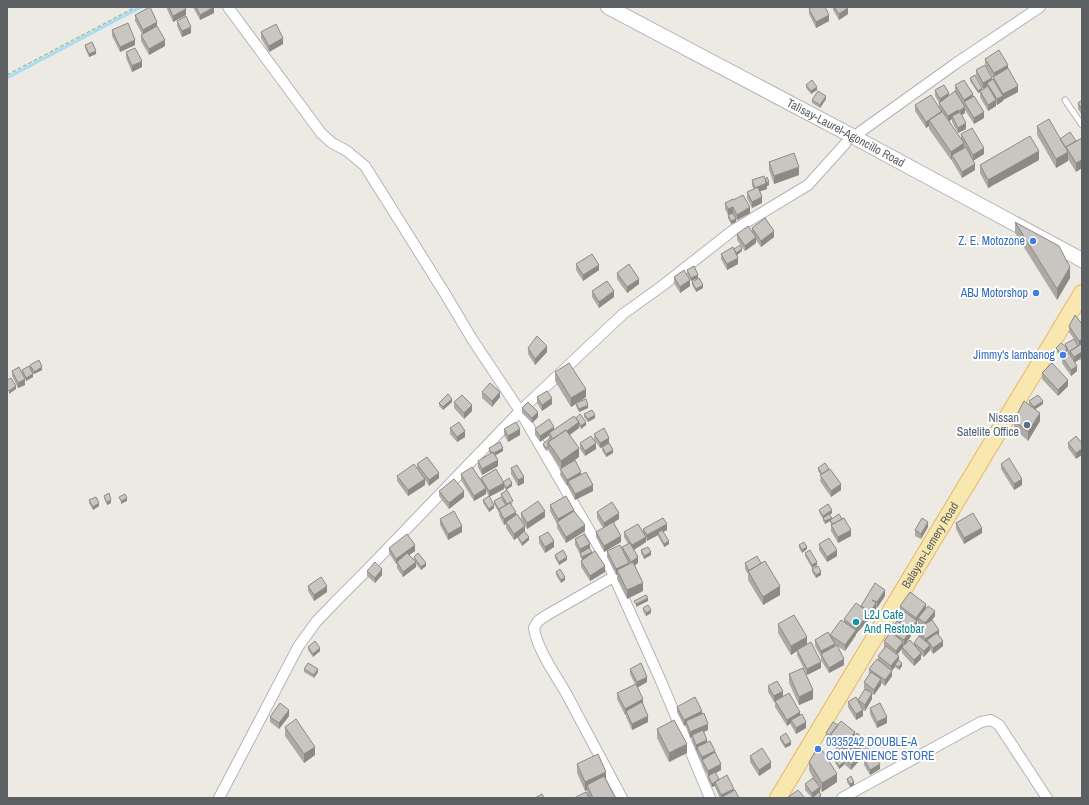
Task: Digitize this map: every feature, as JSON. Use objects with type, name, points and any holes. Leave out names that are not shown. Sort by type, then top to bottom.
[{"type":"main road","name":"Talisay-Laurel-Agoncillo Road","points":[[608,7],[1082,260]]},
{"type":"main road","name":"Balayan-Lemery Road","points":[[778,798],[1082,293]]},
{"type":"street","points":[[228,7],[321,133],[332,143],[347,151],[365,166],[472,339],[520,411],[615,576],[710,798]]},
{"type":"street","points":[[860,132],[955,64],[1040,7]]},
{"type":"street","points":[[219,798],[282,675],[298,647],[316,622],[520,411],[623,314],[662,286],[732,231],[808,185],[845,144]]},
{"type":"street","points":[[615,576],[547,615],[538,621],[534,628],[535,636],[622,798]]},
{"type":"street","points":[[842,798],[981,722],[991,720],[999,725],[1047,798]]},
{"type":"lane","points":[[1065,100],[1082,125]]},
{"type":"path","points":[[7,75],[136,7]]},
{"type":"building","points":[[150,7],[157,22],[143,30],[135,15]]},
{"type":"building","points":[[169,7],[185,7],[186,9],[173,16]]},
{"type":"building","points":[[196,7],[214,7],[200,15]]},
{"type":"building","points":[[812,7],[825,7],[829,15],[816,22],[809,9]]},
{"type":"building","points":[[834,7],[847,7],[848,8],[839,14]]},
{"type":"building","points":[[186,16],[191,27],[182,31],[177,21]]},
{"type":"building","points":[[128,23],[135,40],[120,47],[112,30]]},
{"type":"building","points":[[276,24],[283,38],[269,46],[261,32]]},
{"type":"building","points":[[157,26],[165,40],[149,49],[141,35]]},
{"type":"building","points":[[92,42],[96,51],[89,54],[85,45]]},
{"type":"building","points":[[135,48],[142,61],[132,66],[126,52]]},
{"type":"building","points":[[999,50],[1008,65],[994,73],[985,59]]},
{"type":"building","points":[[985,65],[992,78],[983,83],[976,70]]},
{"type":"building","points":[[1008,68],[1018,86],[1003,94],[993,77]]},
{"type":"building","points":[[975,75],[982,88],[978,91],[970,78]]},
{"type":"building","points":[[993,79],[1003,96],[997,99],[987,83]]},
{"type":"building","points":[[812,80],[817,87],[811,91],[806,85]]},
{"type":"building","points":[[964,80],[973,94],[964,100],[955,85]]},
{"type":"building","points":[[944,85],[949,93],[940,99],[935,90]]},
{"type":"building","points":[[988,86],[996,100],[988,105],[980,91]]},
{"type":"building","points":[[818,91],[826,96],[820,105],[812,100]]},
{"type":"building","points":[[955,91],[965,107],[948,116],[939,103]]},
{"type":"building","points":[[931,95],[942,112],[926,122],[915,105]]},
{"type":"building","points":[[974,96],[984,112],[974,118],[964,102]]},
{"type":"building","points":[[1082,100],[1082,109],[1078,103]]},
{"type":"building","points":[[942,111],[964,143],[951,152],[929,120]]},
{"type":"building","points":[[960,112],[966,123],[958,128],[952,116]]},
{"type":"building","points":[[1049,119],[1068,152],[1056,159],[1037,126]]},
{"type":"building","points":[[972,128],[984,148],[973,155],[961,134]]},
{"type":"building","points":[[1070,132],[1076,141],[1066,148],[1060,139]]},
{"type":"building","points":[[1030,136],[1039,151],[988,180],[980,165]]},
{"type":"building","points":[[1082,138],[1082,160],[1076,163],[1066,147]]},
{"type":"building","points":[[966,147],[975,164],[962,172],[952,155]]},
{"type":"building","points":[[794,153],[799,167],[774,176],[769,162]]},
{"type":"building","points":[[764,176],[767,183],[755,188],[752,180]]},
{"type":"building","points":[[767,177],[769,182],[766,183],[765,179]]},
{"type":"building","points":[[758,187],[762,197],[752,202],[747,192]]},
{"type":"building","points":[[743,195],[750,207],[737,215],[733,207],[728,209],[725,203]]},
{"type":"building","points":[[733,213],[736,219],[731,221],[728,215]]},
{"type":"building","points":[[765,218],[774,231],[761,241],[752,228]]},
{"type":"building","points":[[1015,222],[1059,246],[1070,267],[1057,289]]},
{"type":"building","points":[[748,226],[756,237],[745,246],[737,234]]},
{"type":"building","points":[[740,245],[742,249],[736,253],[734,249]]},
{"type":"building","points":[[733,247],[738,258],[727,264],[721,254]]},
{"type":"building","points":[[592,254],[599,265],[583,275],[576,264]]},
{"type":"building","points":[[629,264],[639,279],[627,287],[617,273]]},
{"type":"building","points":[[694,266],[698,275],[691,278],[687,270]]},
{"type":"building","points":[[684,270],[690,280],[680,287],[674,277]]},
{"type":"building","points":[[699,278],[703,285],[696,289],[692,282]]},
{"type":"building","points":[[607,281],[614,291],[599,302],[592,291]]},
{"type":"building","points":[[1075,315],[1082,324],[1082,339],[1079,341],[1069,326]]},
{"type":"building","points":[[537,336],[547,346],[535,359],[528,348]]},
{"type":"building","points":[[1074,339],[1078,346],[1069,352],[1065,344]]},
{"type":"building","points":[[1061,343],[1067,348],[1063,356],[1056,348]]},
{"type":"building","points":[[1081,344],[1082,352],[1074,357],[1070,351]]},
{"type":"building","points":[[1069,353],[1077,366],[1071,370],[1062,357]]},
{"type":"building","points":[[39,360],[42,367],[34,372],[30,365]]},
{"type":"building","points":[[569,363],[586,389],[571,398],[555,372]]},
{"type":"building","points":[[1052,363],[1068,380],[1058,390],[1042,373]]},
{"type":"building","points":[[29,366],[33,374],[26,378],[22,370]]},
{"type":"building","points":[[19,367],[25,379],[18,383],[12,371]]},
{"type":"building","points":[[11,378],[16,386],[9,391],[7,389],[7,380]]},
{"type":"building","points":[[490,383],[500,392],[492,401],[482,392]]},
{"type":"building","points":[[547,391],[552,398],[542,405],[537,397]]},
{"type":"building","points":[[448,394],[452,399],[443,407],[439,403]]},
{"type":"building","points":[[462,395],[472,405],[464,413],[454,402]]},
{"type":"building","points":[[1038,395],[1043,401],[1034,407],[1029,401]]},
{"type":"building","points":[[586,399],[588,405],[579,409],[576,403]]},
{"type":"building","points":[[1024,401],[1040,413],[1028,432],[1014,420]]},
{"type":"building","points":[[528,402],[538,412],[532,418],[522,408]]},
{"type":"building","points":[[592,410],[595,415],[588,419],[584,414]]},
{"type":"building","points":[[580,414],[586,422],[581,426],[576,418]]},
{"type":"building","points":[[574,416],[579,422],[553,439],[549,433]]},
{"type":"building","points":[[549,419],[554,427],[540,436],[535,429]]},
{"type":"building","points":[[459,422],[465,431],[457,437],[450,428]]},
{"type":"building","points":[[516,422],[520,429],[508,436],[504,429]]},
{"type":"building","points":[[604,428],[609,438],[600,443],[594,434]]},
{"type":"building","points":[[566,430],[579,448],[561,461],[548,442]]},
{"type":"building","points":[[591,436],[596,443],[585,451],[580,443]]},
{"type":"building","points":[[1076,436],[1082,443],[1082,449],[1076,453],[1068,443]]},
{"type":"building","points":[[550,438],[551,440],[548,442],[548,447],[546,448],[543,444]]},
{"type":"building","points":[[500,442],[503,448],[491,453],[489,448]]},
{"type":"building","points":[[609,443],[613,450],[606,454],[602,447]]},
{"type":"building","points":[[493,452],[498,460],[482,469],[478,461]]},
{"type":"building","points":[[427,457],[439,473],[429,480],[417,464]]},
{"type":"building","points":[[1009,458],[1022,479],[1014,484],[1001,464]]},
{"type":"building","points":[[575,460],[581,472],[567,480],[560,469]]},
{"type":"building","points":[[825,463],[829,469],[822,474],[818,468]]},
{"type":"building","points":[[414,464],[425,479],[408,490],[397,476]]},
{"type":"building","points":[[517,465],[524,477],[518,480],[511,468]]},
{"type":"building","points":[[472,467],[486,488],[474,496],[461,474]]},
{"type":"building","points":[[496,469],[504,483],[489,491],[481,478]]},
{"type":"building","points":[[830,469],[841,484],[831,491],[820,475]]},
{"type":"building","points":[[586,472],[593,485],[575,494],[568,481]]},
{"type":"building","points":[[509,478],[512,483],[506,488],[503,482]]},
{"type":"building","points":[[454,479],[464,491],[449,503],[439,491]]},
{"type":"building","points":[[507,490],[513,501],[507,504],[501,494]]},
{"type":"building","points":[[109,493],[111,500],[107,502],[104,496]]},
{"type":"building","points":[[125,494],[127,498],[121,501],[119,497]]},
{"type":"building","points":[[489,496],[494,505],[489,509],[483,500]]},
{"type":"building","points":[[566,496],[574,510],[558,519],[550,505]]},
{"type":"building","points":[[96,497],[99,503],[93,507],[89,500]]},
{"type":"building","points":[[501,497],[506,505],[499,510],[494,501]]},
{"type":"building","points":[[538,501],[545,511],[527,523],[521,513]]},
{"type":"building","points":[[612,502],[619,513],[604,523],[597,512]]},
{"type":"building","points":[[510,503],[516,512],[504,519],[499,509]]},
{"type":"building","points":[[828,504],[832,510],[823,516],[819,510]]},
{"type":"building","points":[[454,511],[462,526],[448,534],[440,519]]},
{"type":"building","points":[[574,511],[585,525],[566,537],[557,522]]},
{"type":"building","points":[[973,513],[982,528],[964,538],[956,523]]},
{"type":"building","points":[[517,514],[525,526],[514,534],[506,522]]},
{"type":"building","points":[[829,514],[832,518],[825,521],[823,518]]},
{"type":"building","points":[[839,514],[842,519],[833,524],[830,520]]},
{"type":"building","points":[[663,518],[667,524],[647,535],[643,529]]},
{"type":"building","points":[[844,518],[851,530],[838,537],[831,525]]},
{"type":"building","points":[[922,518],[928,522],[921,534],[915,530]]},
{"type":"building","points":[[613,522],[621,536],[604,546],[596,532]]},
{"type":"building","points":[[638,524],[646,537],[632,545],[624,532]]},
{"type":"building","points":[[662,530],[669,541],[664,544],[658,533]]},
{"type":"building","points":[[524,531],[529,537],[522,543],[518,537]]},
{"type":"building","points":[[548,532],[554,541],[545,547],[539,537]]},
{"type":"building","points":[[407,534],[415,545],[396,559],[389,548]]},
{"type":"building","points":[[584,534],[590,544],[580,549],[575,539]]},
{"type":"building","points":[[829,538],[837,550],[827,557],[819,544]]},
{"type":"building","points":[[804,542],[807,547],[802,550],[799,545]]},
{"type":"building","points":[[630,543],[638,557],[631,562],[622,547]]},
{"type":"building","points":[[620,545],[629,563],[616,569],[607,551]]},
{"type":"building","points":[[648,547],[651,552],[644,556],[641,550]]},
{"type":"building","points":[[589,548],[592,552],[582,557],[580,553]]},
{"type":"building","points":[[563,550],[567,557],[559,562],[555,555]]},
{"type":"building","points":[[810,550],[817,562],[812,565],[805,553]]},
{"type":"building","points":[[595,551],[605,566],[590,576],[581,561]]},
{"type":"building","points":[[407,553],[416,562],[403,572],[397,562]]},
{"type":"building","points":[[418,553],[426,563],[421,567],[414,557]]},
{"type":"building","points":[[757,556],[761,563],[749,571],[745,563]]},
{"type":"building","points":[[765,561],[780,586],[763,597],[748,571]]},
{"type":"building","points":[[375,562],[382,569],[375,578],[367,571]]},
{"type":"building","points":[[633,562],[643,583],[627,590],[617,570]]},
{"type":"building","points":[[818,566],[821,572],[816,575],[812,569]]},
{"type":"building","points":[[560,569],[565,577],[561,580],[556,572]]},
{"type":"building","points":[[321,577],[327,586],[314,595],[308,586]]},
{"type":"building","points":[[875,583],[885,590],[877,602],[872,600],[876,603],[870,612],[861,606]]},
{"type":"building","points":[[910,592],[926,604],[916,618],[900,606]]},
{"type":"building","points":[[646,595],[648,598],[636,604],[634,601]]},
{"type":"building","points":[[856,603],[869,613],[856,629],[844,619]]},
{"type":"building","points":[[648,605],[651,610],[646,613],[643,608]]},
{"type":"building","points":[[928,606],[935,611],[925,623],[918,618]]},
{"type":"building","points":[[905,612],[917,621],[910,629],[899,620]]},
{"type":"building","points":[[794,615],[807,637],[791,646],[778,624]]},
{"type":"building","points":[[841,620],[856,630],[845,645],[830,635]]},
{"type":"building","points":[[932,620],[939,630],[925,639],[918,628]]},
{"type":"building","points":[[897,621],[911,630],[904,640],[890,631]]},
{"type":"building","points":[[828,632],[835,644],[821,651],[815,640]]},
{"type":"building","points":[[891,632],[903,642],[896,651],[884,641]]},
{"type":"building","points":[[937,633],[943,641],[933,648],[927,640]]},
{"type":"building","points":[[919,636],[930,645],[924,651],[914,643]]},
{"type":"building","points":[[910,640],[921,653],[914,660],[902,647]]},
{"type":"building","points":[[315,641],[320,648],[313,654],[308,647]]},
{"type":"building","points":[[811,642],[821,662],[807,669],[797,650]]},
{"type":"building","points":[[837,645],[844,659],[829,668],[821,654]]},
{"type":"building","points":[[886,646],[899,656],[891,666],[878,656]]},
{"type":"building","points":[[877,659],[892,671],[885,680],[869,669]]},
{"type":"building","points":[[898,660],[902,663],[899,667],[895,665]]},
{"type":"building","points":[[308,663],[318,669],[314,675],[304,669]]},
{"type":"building","points":[[641,663],[647,677],[637,682],[630,669]]},
{"type":"building","points":[[803,668],[813,690],[799,697],[789,674]]},
{"type":"building","points":[[871,672],[881,679],[874,690],[864,682]]},
{"type":"building","points":[[777,681],[783,691],[774,696],[768,686]]},
{"type":"building","points":[[636,684],[643,699],[625,709],[617,693]]},
{"type":"building","points":[[865,689],[872,693],[865,705],[858,700]]},
{"type":"building","points":[[789,693],[800,712],[787,720],[775,701]]},
{"type":"building","points":[[695,697],[702,711],[684,720],[677,707]]},
{"type":"building","points":[[856,697],[863,710],[856,714],[848,702]]},
{"type":"building","points":[[642,702],[648,716],[632,724],[626,711]]},
{"type":"building","points":[[280,703],[289,710],[279,723],[270,717]]},
{"type":"building","points":[[880,703],[887,717],[877,722],[870,708]]},
{"type":"building","points":[[704,713],[708,724],[690,732],[686,721]]},
{"type":"building","points":[[802,714],[806,722],[796,728],[791,720]]},
{"type":"building","points":[[296,719],[315,747],[304,754],[285,727]]},
{"type":"building","points":[[674,720],[687,744],[669,753],[657,729]]},
{"type":"building","points":[[841,721],[855,732],[843,748],[828,737]]},
{"type":"building","points":[[833,722],[838,725],[830,736],[826,733]]},
{"type":"building","points":[[703,730],[707,740],[696,745],[692,735]]},
{"type":"building","points":[[786,733],[791,742],[785,745],[780,737]]},
{"type":"building","points":[[857,733],[864,738],[856,749],[849,744]]},
{"type":"building","points":[[710,741],[715,751],[702,757],[697,747]]},
{"type":"building","points":[[819,745],[837,774],[822,783],[809,762]]},
{"type":"building","points":[[863,745],[870,750],[864,759],[857,753]]},
{"type":"building","points":[[762,748],[771,762],[759,770],[750,756]]},
{"type":"building","points":[[851,748],[859,756],[851,765],[843,757]]},
{"type":"building","points":[[715,752],[721,764],[708,771],[702,760]]},
{"type":"building","points":[[873,753],[880,764],[870,770],[864,759]]},
{"type":"building","points":[[598,754],[606,772],[585,782],[577,764]]},
{"type":"building","points":[[839,755],[844,762],[839,766],[834,758]]},
{"type":"building","points":[[715,772],[719,779],[712,784],[708,776]]},
{"type":"building","points":[[727,775],[734,789],[721,795],[715,782]]},
{"type":"building","points":[[604,776],[615,797],[593,798],[587,785]]},
{"type":"building","points":[[851,776],[854,782],[850,784],[847,779]]},
{"type":"building","points":[[813,778],[820,787],[812,793],[805,784]]},
{"type":"building","points":[[735,790],[739,798],[720,798]]},
{"type":"building","points":[[798,790],[805,798],[787,798]]},
{"type":"building","points":[[586,792],[589,798],[574,798]]},
{"type":"building","points":[[819,792],[821,795],[818,798],[812,798]]},
{"type":"building","points":[[542,794],[544,798],[535,798]]},
{"type":"waterway","points":[[7,78],[141,7]]},
{"type":"place","name":"Z. E. Motozone","points":[[1033,241]]},
{"type":"place","name":"ABJ Motorshop","points":[[1036,293]]},
{"type":"place","name":"Jimmy's lambanog","points":[[1063,355]]},
{"type":"place","name":"Nissan Satelite Office","points":[[1027,425]]},
{"type":"place","name":"L2J Cafe And Restobar","points":[[856,622]]},
{"type":"place","name":"0335242 DOUBLE-A CONVENIENCE STORE","points":[[818,749]]}]
